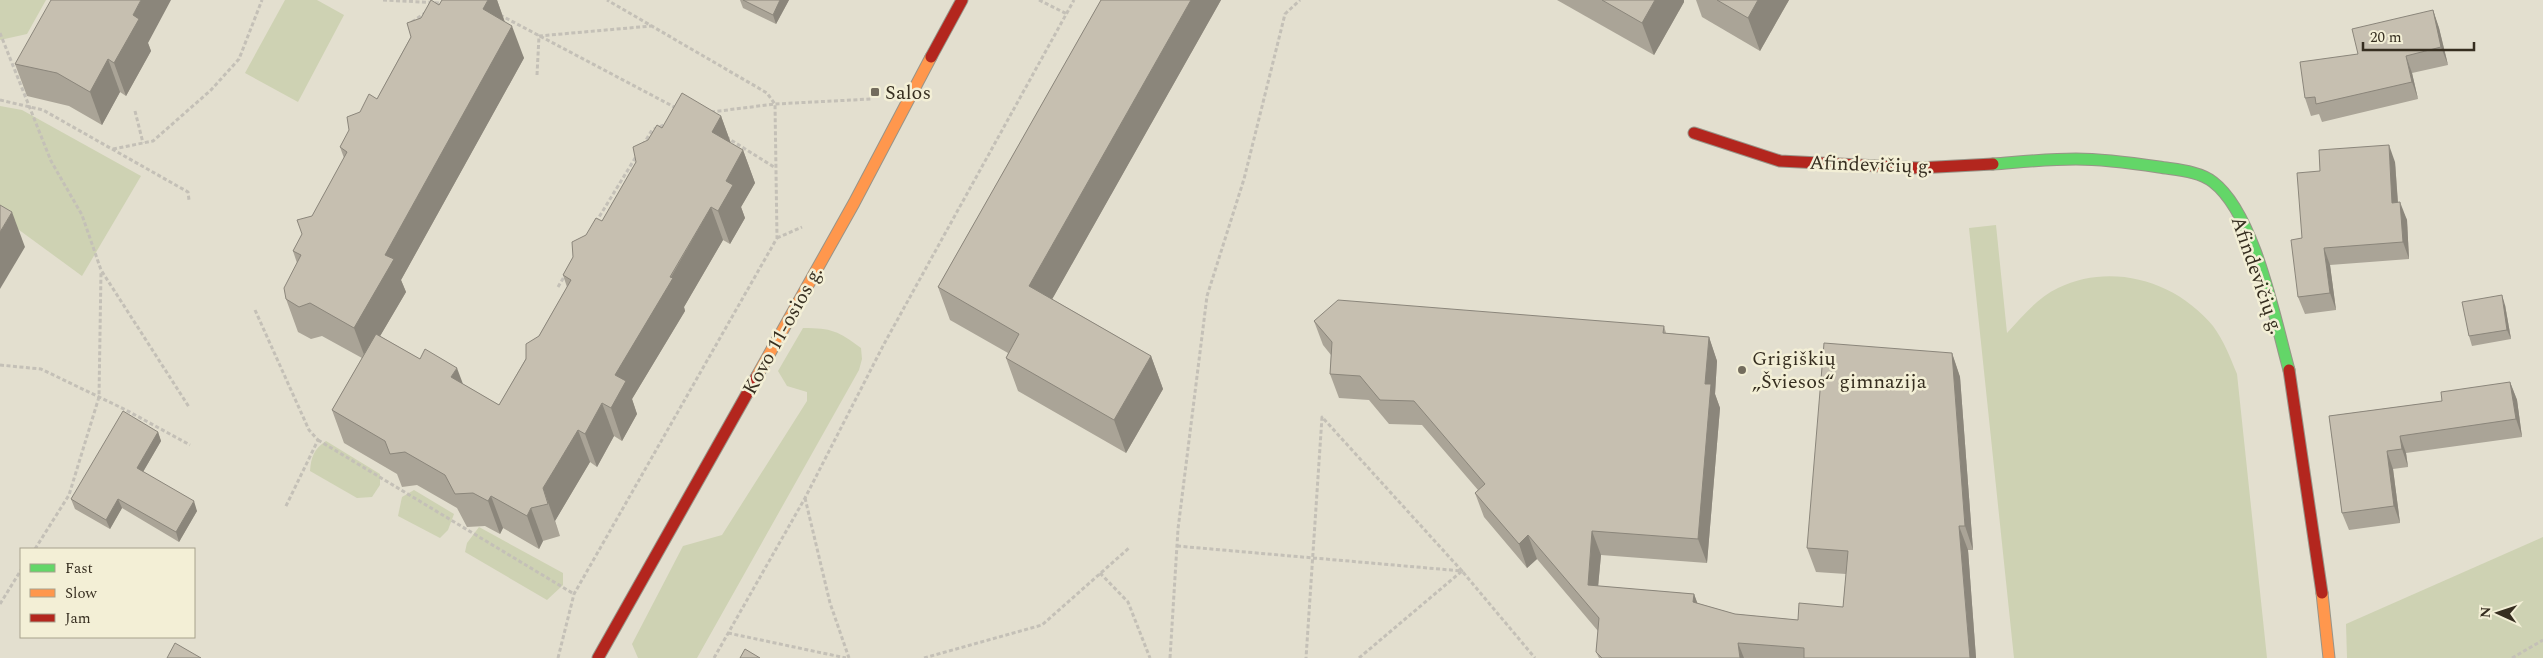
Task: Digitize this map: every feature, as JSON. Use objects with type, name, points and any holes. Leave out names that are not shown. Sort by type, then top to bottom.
[{"type":"street","name":"Kovo 11-osios g.","points":[[598,658],[854,203],[962,0]]},
{"type":"street","name":"Afindevičių g.","points":[[1694,134],[1780,160],[1918,168],[2076,159],[2116,161],[2187,171],[2213,182],[2234,206],[2246,229],[2268,292],[2289,371],[2328,632],[2329,658]]},
{"type":"path","points":[[113,149],[153,140],[211,90],[239,59],[262,0]]},
{"type":"path","points":[[383,0],[442,2]]},
{"type":"path","points":[[558,658],[574,594],[777,238],[775,104],[767,94],[608,0]]},
{"type":"path","points":[[1039,0],[1067,14]]},
{"type":"path","points":[[714,658],[805,498],[884,344],[1074,0]]},
{"type":"path","points":[[1170,658],[1176,546],[1207,296],[1244,179],[1285,14],[1300,0]]},
{"type":"path","points":[[409,24],[442,2]]},
{"type":"path","points":[[497,14],[680,110]]},
{"type":"path","points":[[539,36],[652,26]]},
{"type":"path","points":[[0,33],[51,161],[82,215],[102,270],[189,406]]},
{"type":"path","points":[[536,75],[539,36]]},
{"type":"path","points":[[708,112],[775,104],[910,97]]},
{"type":"path","points":[[0,100],[43,110],[188,192],[189,200]]},
{"type":"path","points":[[135,111],[143,143]]},
{"type":"path","points":[[592,229],[652,130],[670,122]]},
{"type":"path","points":[[720,134],[775,167]]},
{"type":"path","points":[[36,548],[69,495],[99,397],[102,270]]},
{"type":"path","points":[[558,288],[568,271]]},
{"type":"path","points":[[255,310],[309,430],[318,440],[574,594]]},
{"type":"path","points":[[0,365],[41,369],[190,445]]},
{"type":"path","points":[[1306,658],[1322,417],[1462,571],[1535,658]]},
{"type":"path","points":[[285,508],[318,440]]},
{"type":"path","points":[[728,633],[847,658],[830,603],[805,498]]},
{"type":"path","points":[[1176,546],[1462,571]]},
{"type":"path","points":[[924,658],[1042,625],[1130,548]]},
{"type":"path","points":[[1359,658],[1462,571]]},
{"type":"path","points":[[0,604],[20,572]]},
{"type":"path","points":[[1100,573],[1128,602],[1150,658]]},
{"type":"path","points":[[2512,658],[2543,640]]},
{"type":"green space","points":[[0,0],[46,0],[27,34],[0,40]]},
{"type":"green space","points":[[285,0],[317,0],[344,15],[298,102],[245,73]]},
{"type":"green space","points":[[0,106],[22,110],[141,176],[82,276],[0,216]]},
{"type":"green space","points":[[1996,225],[2007,333],[2030,308],[2050,292],[2079,280],[2100,277],[2142,280],[2162,287],[2181,297],[2198,310],[2217,332],[2237,374],[2267,658],[2014,658],[1969,228]]},
{"type":"green space","points":[[803,328],[834,332],[861,348],[862,359],[859,370],[697,658],[638,658],[632,644],[683,546],[722,535],[807,401],[807,392],[787,386],[778,371]]},
{"type":"green space","points":[[326,441],[380,474],[380,485],[372,497],[357,498],[310,471],[314,454]]},
{"type":"green space","points":[[414,490],[454,514],[448,530],[440,538],[398,516],[402,497]]},
{"type":"green space","points":[[479,527],[563,573],[563,585],[547,600],[465,552],[467,543]]},
{"type":"green space","points":[[2543,537],[2543,658],[2347,658],[2346,624]]},
{"type":"building","points":[[51,0],[141,0],[133,15],[139,19],[114,63],[108,59],[90,92],[57,73],[15,64]]},
{"type":"building","points":[[431,0],[439,5],[442,0],[488,0],[483,9],[512,26],[385,255],[394,259],[354,328],[310,303],[299,307],[286,299],[284,288],[301,255],[293,251],[302,234],[297,220],[312,216],[347,152],[340,147],[349,130],[347,117],[360,112],[369,94],[377,99],[411,37],[407,23],[421,18]]},
{"type":"building","points":[[743,0],[780,0],[773,15]]},
{"type":"building","points":[[1101,0],[1191,0],[1029,286],[1151,356],[1114,420],[1006,358],[1019,334],[938,287]]},
{"type":"building","points":[[1602,0],[1655,0],[1642,23]]},
{"type":"building","points":[[1717,0],[1758,0],[1748,18]]},
{"type":"building","points":[[2433,10],[2441,47],[2406,56],[2412,82],[2316,104],[2315,97],[2305,98],[2300,62],[2358,54],[2352,29]]},
{"type":"building","points":[[682,93],[721,116],[712,132],[743,150],[726,181],[733,185],[718,211],[711,207],[670,277],[673,278],[615,375],[626,381],[611,408],[602,403],[585,434],[578,430],[543,488],[548,504],[531,508],[527,516],[491,496],[488,501],[473,493],[455,494],[445,475],[405,452],[390,454],[385,441],[332,410],[376,334],[420,359],[425,349],[457,368],[451,377],[499,405],[526,359],[526,344],[539,336],[571,280],[563,275],[573,257],[572,242],[586,235],[596,218],[602,221],[636,162],[633,147],[648,140],[657,125],[662,128]]},
{"type":"building","points":[[2389,145],[2392,203],[2400,202],[2403,242],[2324,248],[2330,293],[2298,297],[2291,240],[2302,238],[2297,173],[2320,171],[2319,150]]},
{"type":"building","points":[[0,205],[12,212],[0,232]]},
{"type":"building","points":[[2502,295],[2507,330],[2469,336],[2462,302]]},
{"type":"building","points":[[1338,300],[1664,326],[1663,333],[1709,337],[1705,384],[1711,384],[1698,539],[1592,531],[1588,585],[1694,594],[1693,602],[1735,614],[1798,620],[1799,603],[1843,607],[1848,551],[1807,548],[1824,343],[1952,353],[1965,526],[1959,526],[1970,658],[1804,658],[1804,648],[1738,643],[1740,658],[1602,658],[1596,652],[1599,618],[1528,535],[1519,544],[1475,493],[1485,484],[1414,401],[1380,400],[1360,376],[1330,374],[1332,342],[1314,321]]},
{"type":"building","points":[[2510,382],[2516,419],[2400,436],[2402,449],[2387,451],[2394,506],[2342,513],[2329,416],[2442,401],[2441,392]]},
{"type":"building","points":[[123,411],[158,432],[137,468],[194,501],[176,532],[118,499],[106,520],[71,499]]},
{"type":"building","points":[[175,643],[201,658],[167,658]]},
{"type":"building","points":[[745,649],[760,658],[740,658]]},
{"type":"traffic: fast","points":[[1993,164],[2066,159],[2107,160],[2187,172],[2201,175],[2213,182],[2228,197],[2241,218],[2252,242],[2262,269],[2289,370]]},
{"type":"traffic: slow","points":[[757,376],[854,203],[931,57]]},
{"type":"traffic: slow","points":[[2322,593],[2329,658]]},
{"type":"traffic: jam","points":[[931,57],[962,0]]},
{"type":"traffic: jam","points":[[1694,133],[1780,161],[1918,168],[1993,164]]},
{"type":"traffic: jam","points":[[2289,370],[2322,593]]},
{"type":"traffic: jam","points":[[598,658],[757,376]]},
{"type":"place","name":"Salos","points":[[875,92]]},
{"type":"place","name":"Grigiškių „Šviesos“ gimnazija","points":[[1742,370]]}]
